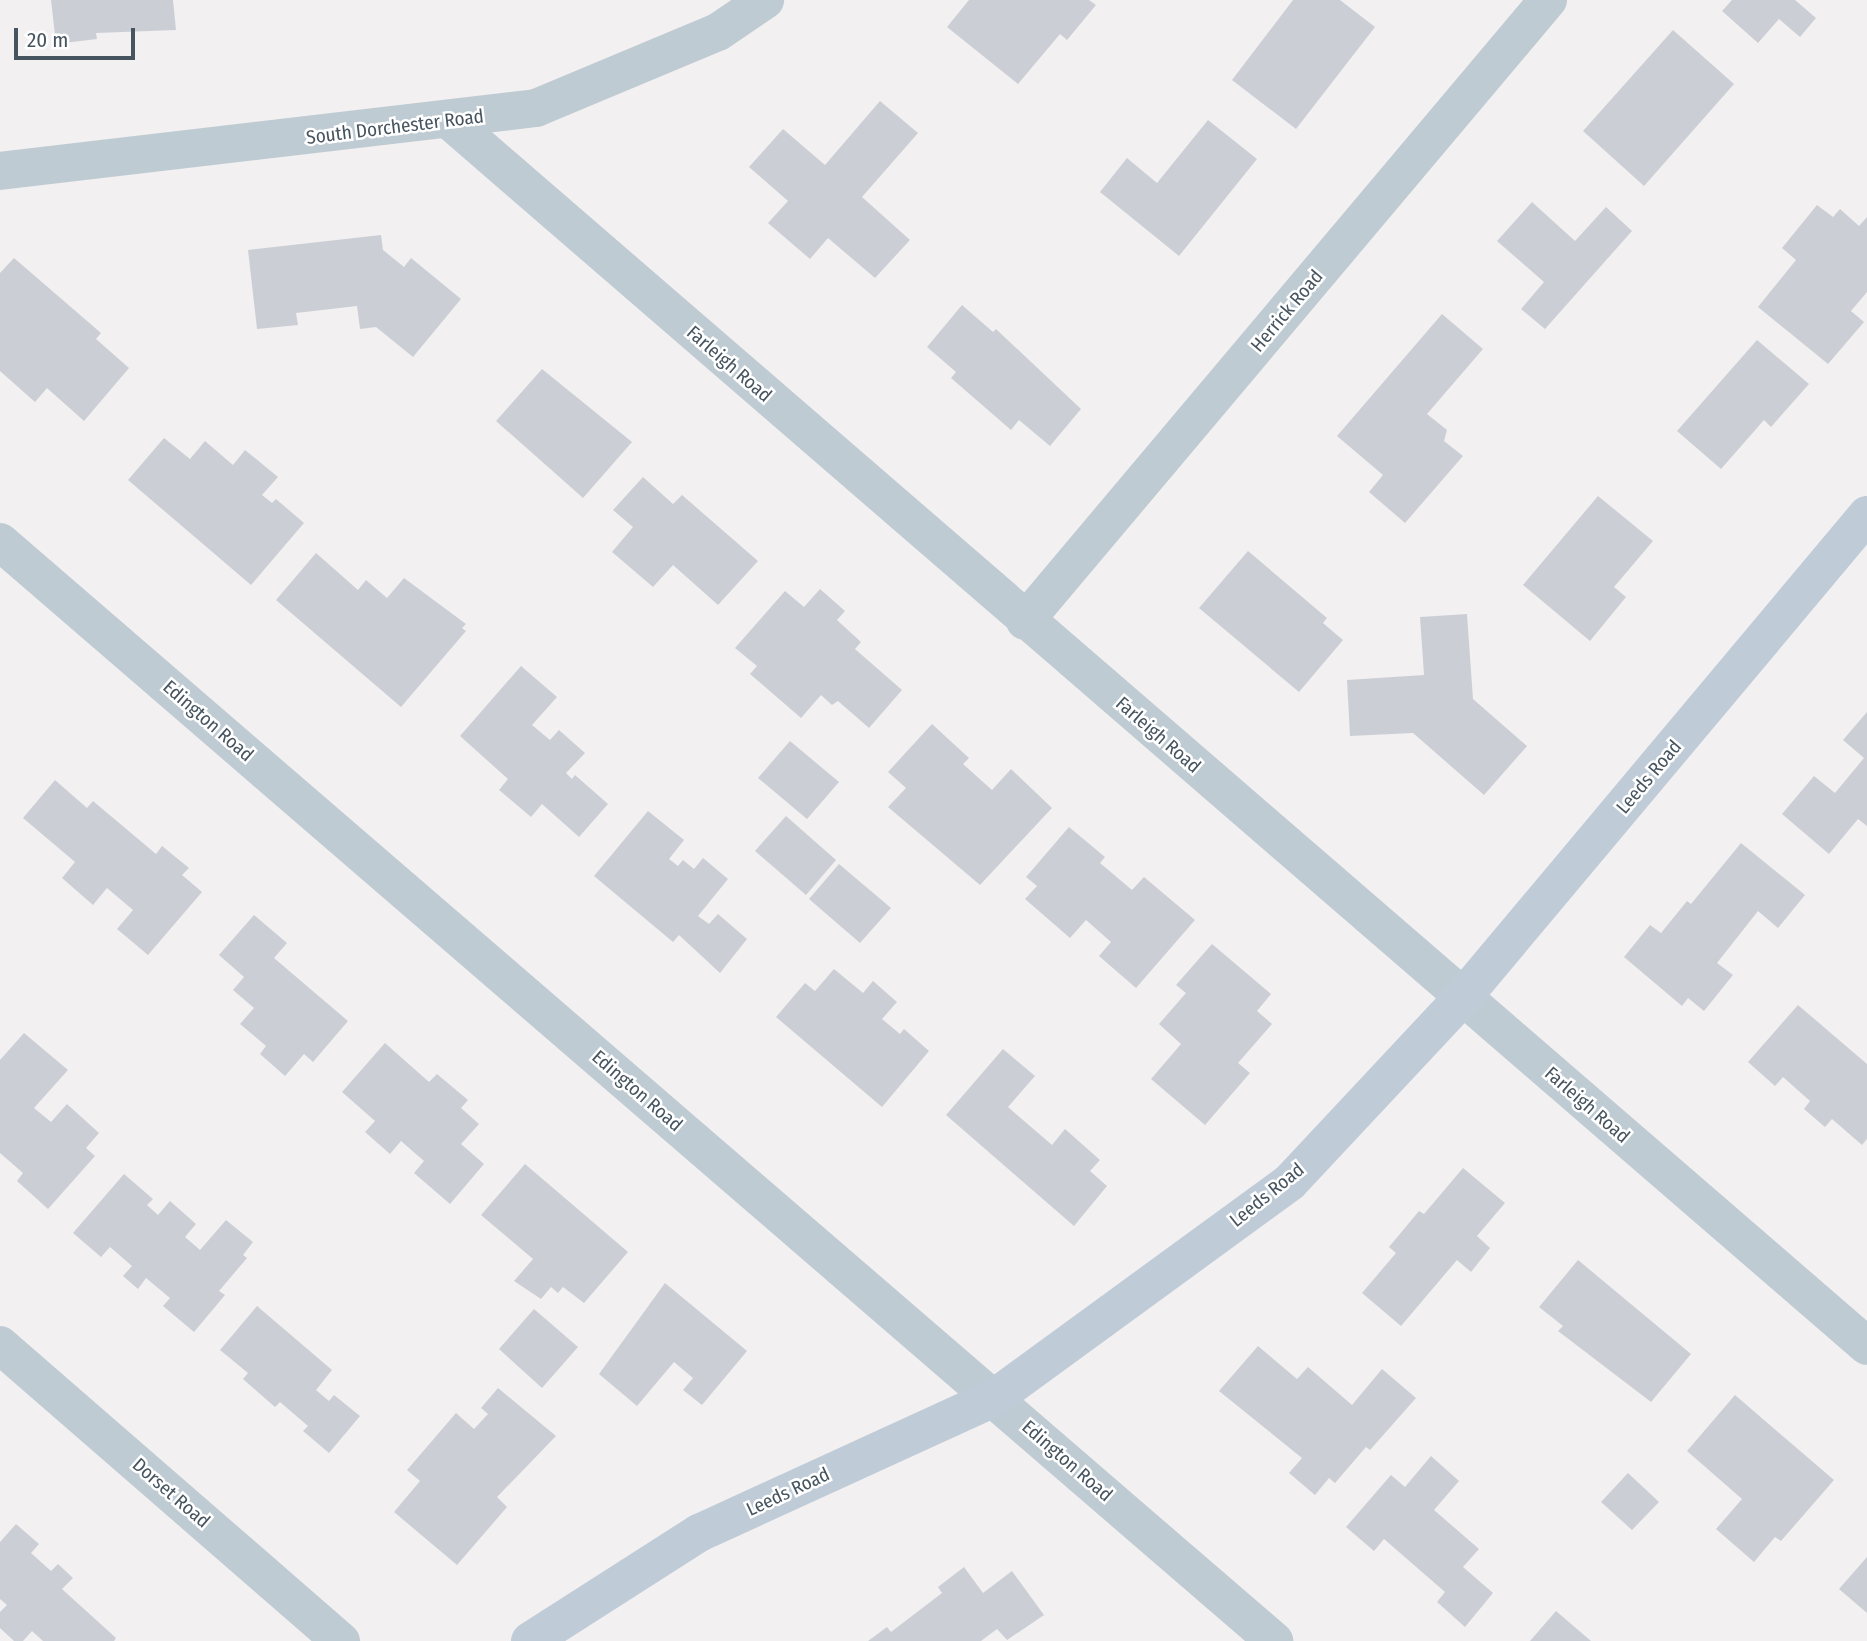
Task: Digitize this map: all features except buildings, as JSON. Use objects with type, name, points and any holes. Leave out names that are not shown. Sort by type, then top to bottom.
[{"type":"street","name":"South Dorchester Road","points":[[0,171],[450,121],[536,108],[718,32],[765,0]]},
{"type":"street","name":"Herrick Road","points":[[1025,621],[1548,0]]},
{"type":"street","name":"Farleigh Road","points":[[450,121],[1025,621],[1867,1346]]},
{"type":"street","name":"Leeds Road","points":[[530,1641],[699,1533],[994,1398],[1290,1182],[1463,998],[1867,515]]},
{"type":"street","name":"Edington Road","points":[[0,542],[1274,1641]]},
{"type":"street","name":"Dorset Road","points":[[0,1345],[341,1641]]}]
